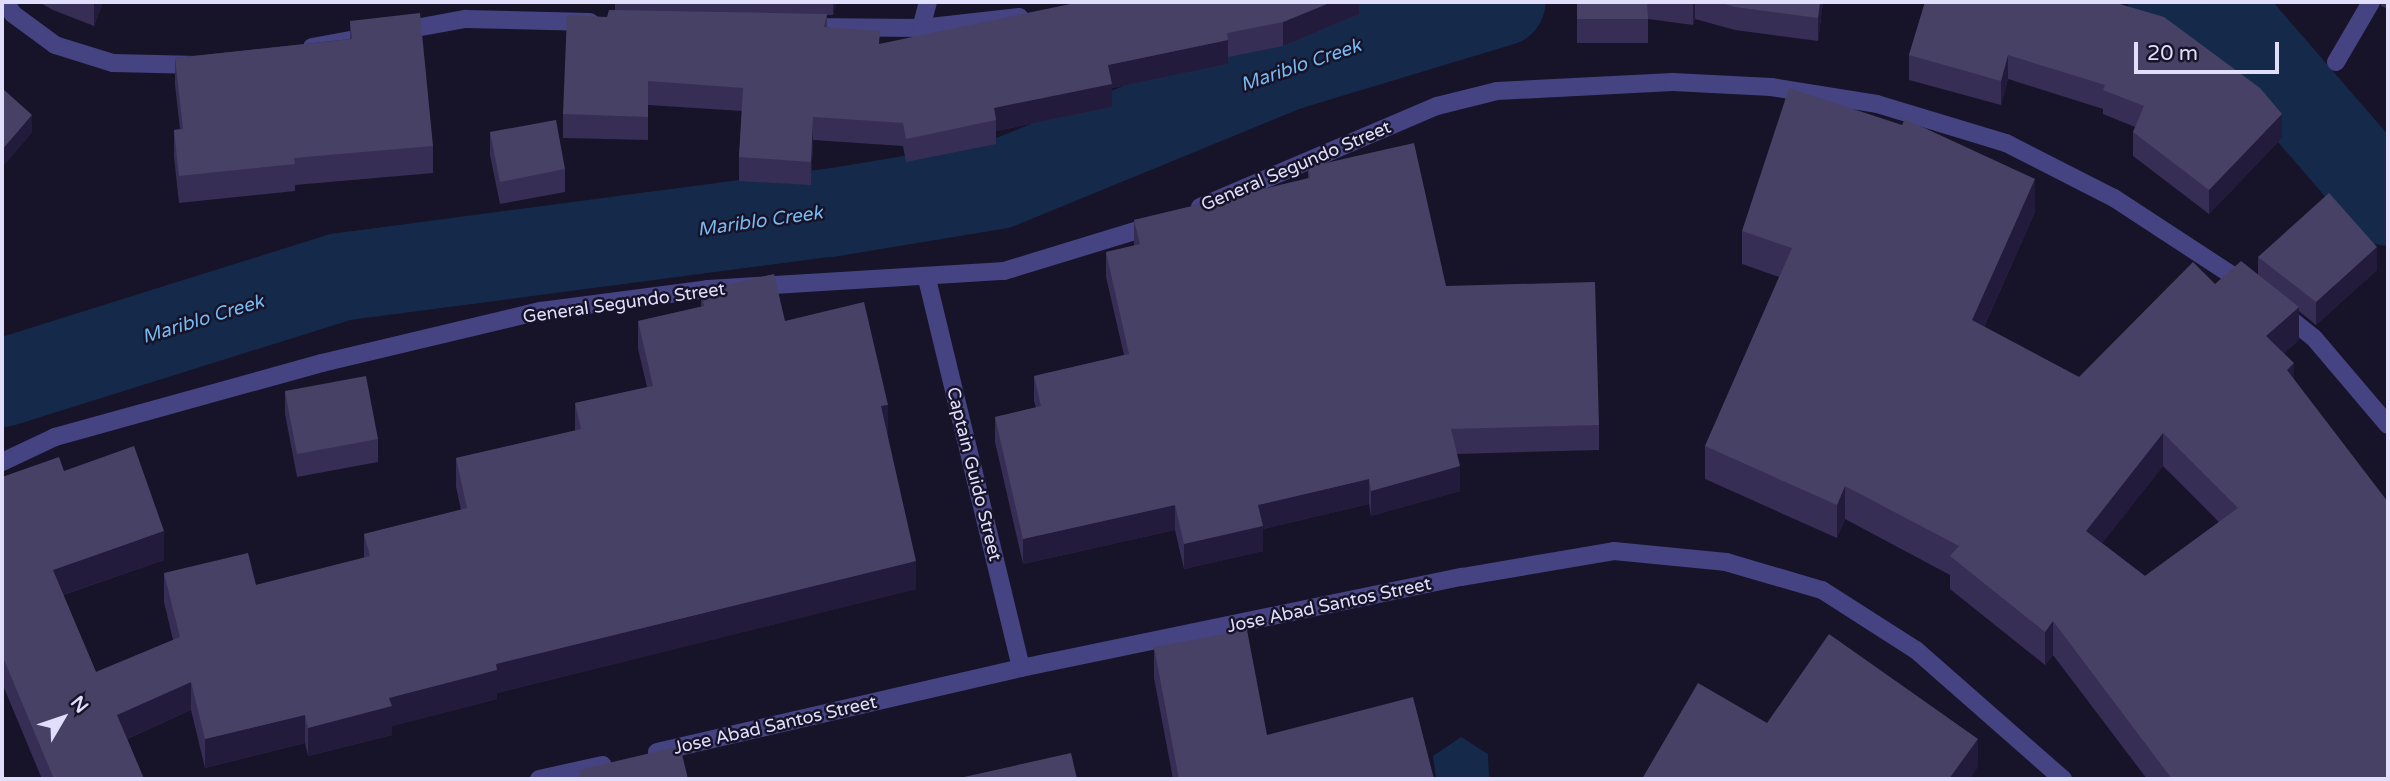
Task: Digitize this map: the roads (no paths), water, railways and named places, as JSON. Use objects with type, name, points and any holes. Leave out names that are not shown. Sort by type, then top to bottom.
[{"type":"street","points":[[5,2],[13,14],[55,45],[113,63],[214,64]]},
{"type":"street","points":[[921,28],[928,2]]},
{"type":"street","points":[[2336,62],[2371,2]]},
{"type":"street","points":[[783,27],[921,28],[1035,15]]},
{"type":"street","points":[[290,52],[353,36],[465,19],[604,23]]},
{"type":"street","name":"General Segundo Street","points":[[2,462],[55,437],[322,363],[541,311],[708,289],[927,279],[1004,271],[1180,215],[1437,106],[1497,91],[1672,82],[1771,87],[1877,104],[2006,143],[2114,198],[2265,299],[2314,338],[2388,425]]},
{"type":"street","name":"Captain Guido Street","points":[[927,279],[1021,668]]},
{"type":"street","name":"Jose Abad Santos Street","points":[[539,779],[1021,668],[1462,577],[1614,551],[1726,562],[1822,590],[1916,650],[2063,779]]},
{"type":"water","points":[[1461,737],[1488,754],[1489,779],[1436,779],[1433,756]]},
{"type":"waterway","name":"Mariblo Creek","points":[[2,383],[340,277],[829,213],[998,185],[1286,67],[1501,2]]},
{"type":"waterway","name":"Mariblo Creek","points":[[2172,2],[2240,31],[2388,202]]}]
